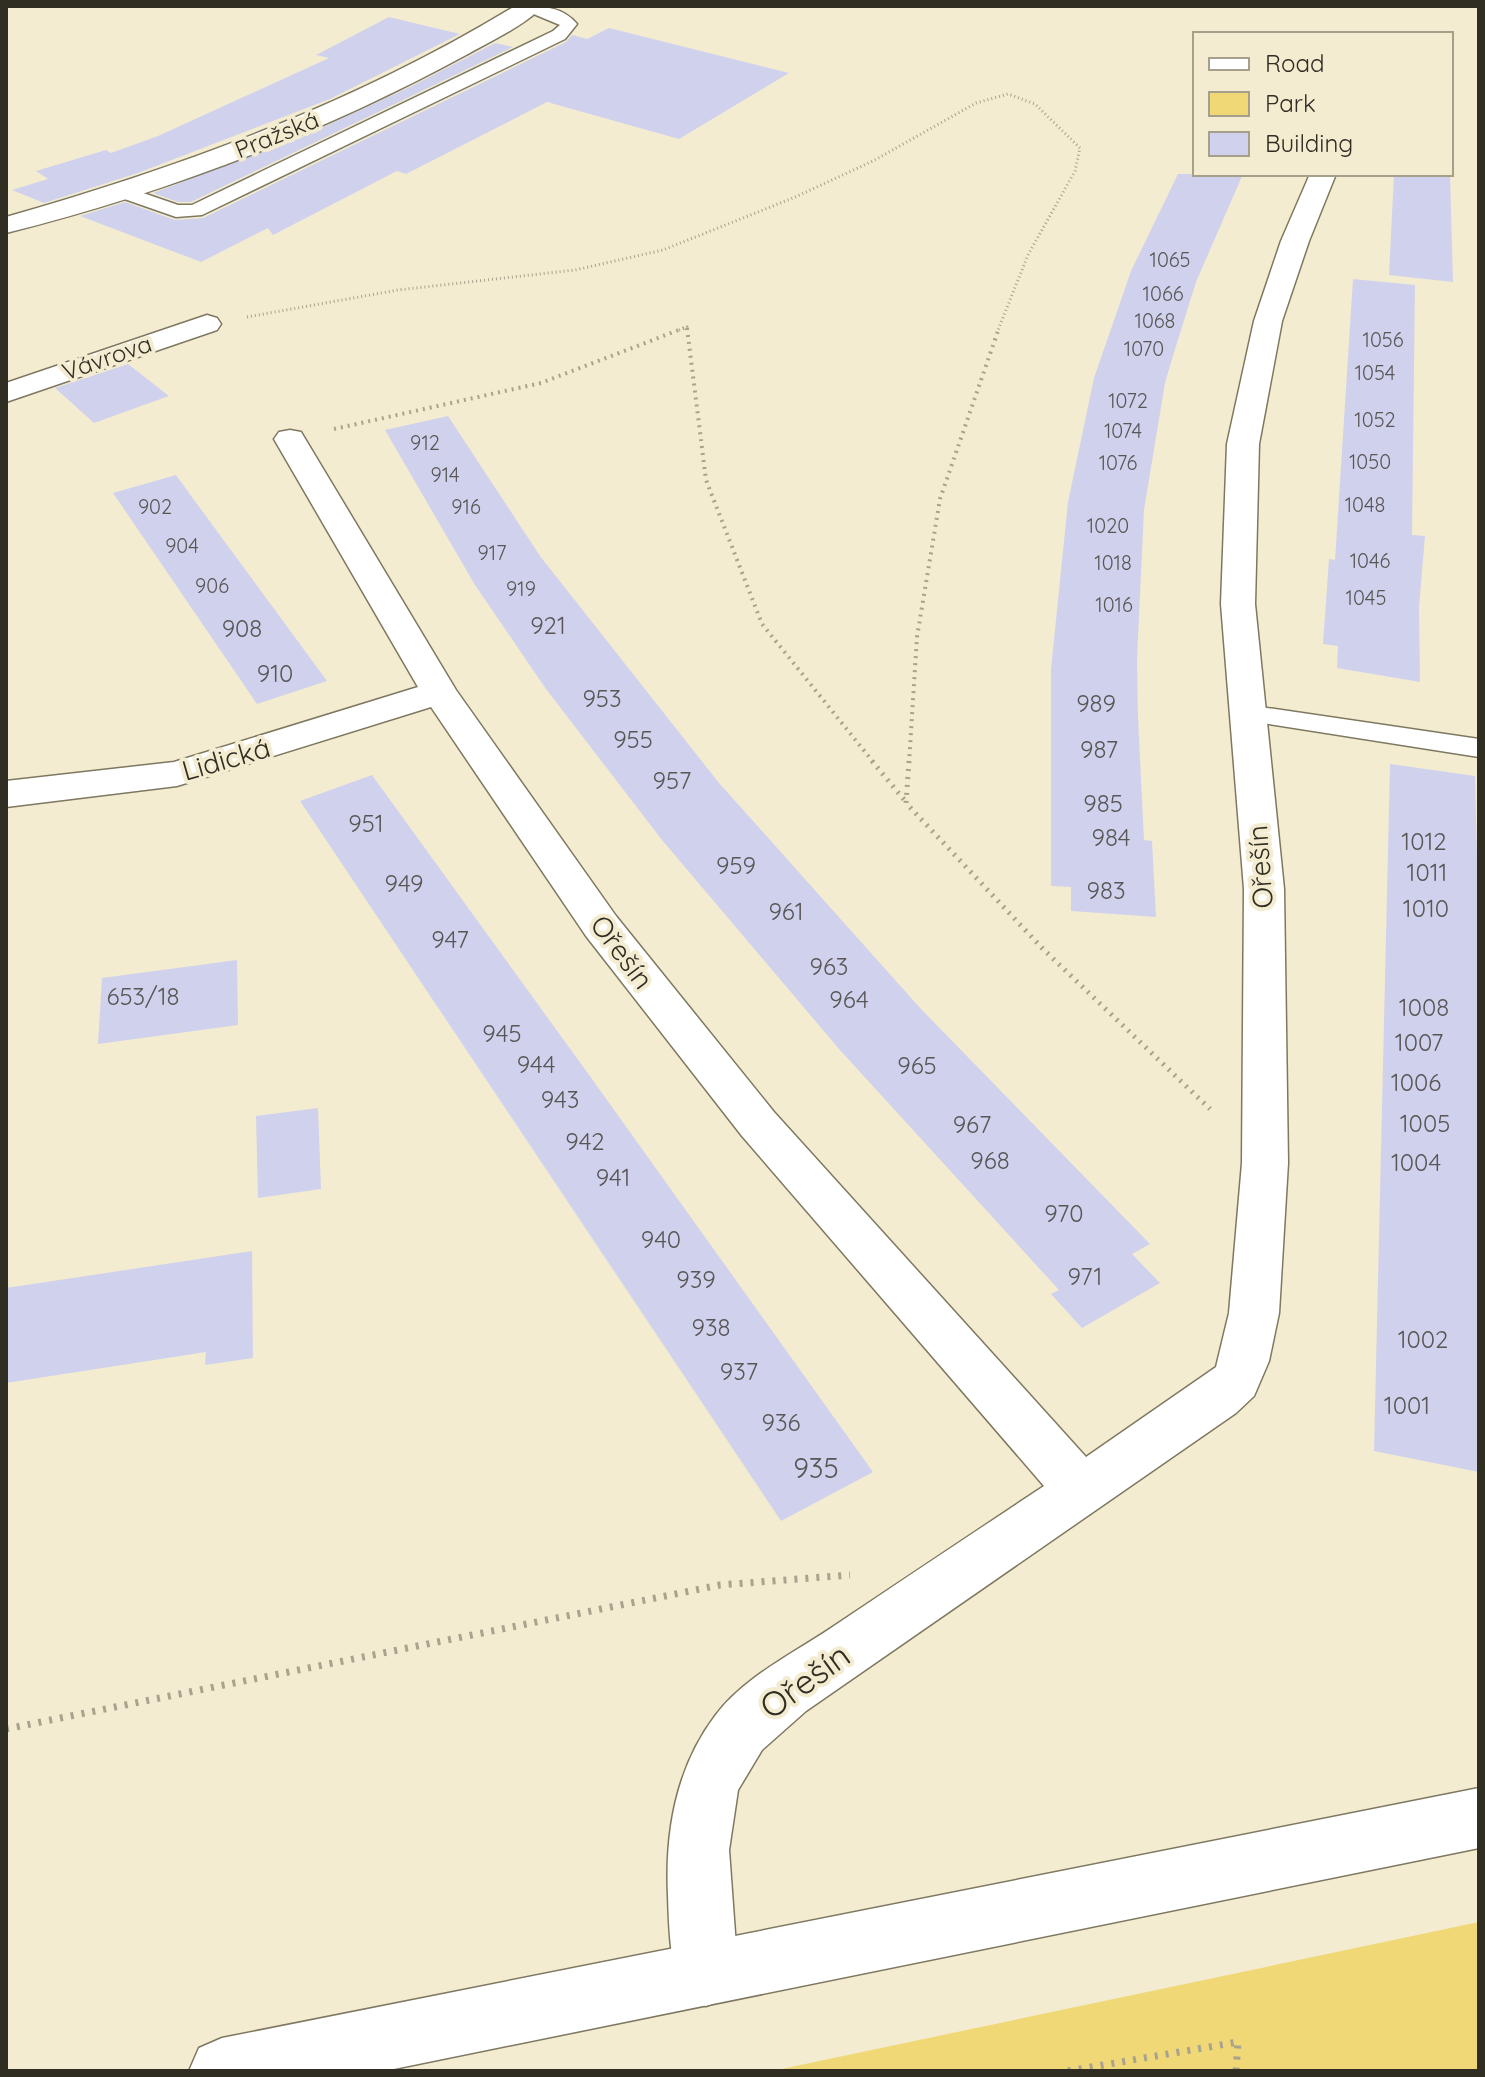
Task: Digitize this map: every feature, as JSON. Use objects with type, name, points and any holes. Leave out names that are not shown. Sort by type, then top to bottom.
[{"type":"street","name":"Pražská","points":[[6,225],[120,191],[310,124],[415,73],[494,18],[531,6]]},
{"type":"street","name":"Ořešín","points":[[706,1974],[698,1860],[702,1813],[713,1772],[735,1736],[786,1691],[1218,1397],[1236,1381],[1254,1313],[1265,1163],[1264,889],[1238,589],[1243,444],[1268,321],[1295,241],[1322,176]]},
{"type":"street","name":"Vávrova","points":[[6,393],[207,324]]},
{"type":"street","name":"Ořešín","points":[[290,439],[439,692],[543,846],[758,1124],[1081,1490]]},
{"type":"street","name":"Lidická","points":[[6,794],[177,774],[439,692]]},
{"type":"street","points":[[222,2071],[1479,1818]]},
{"type":"lane","points":[[120,191],[176,211],[195,211],[559,35],[568,27],[569,24],[559,16],[531,6]]},
{"type":"lane","points":[[1247,713],[1479,748]]},
{"type":"path","points":[[207,324],[398,290],[575,270],[663,250],[793,198],[873,161],[976,103],[1008,94],[1035,104],[1080,148],[1075,171],[1028,255],[999,328],[940,499],[917,637],[906,803]]},
{"type":"path","points":[[290,439],[541,383],[687,327],[706,480],[762,624],[906,803],[1043,949],[1265,1163]]},
{"type":"path","points":[[6,1729],[720,1585],[862,1574]]},
{"type":"path","points":[[1068,2071],[1238,2042],[1236,2071]]},
{"type":"green space","points":[[1479,1922],[1479,2071],[772,2071]]},
{"type":"building","points":[[389,17],[460,34],[330,99],[138,173],[44,203],[12,190],[48,179],[36,171],[106,150],[111,153],[158,136],[329,58],[316,55]]},
{"type":"building","points":[[609,28],[789,73],[679,139],[547,102],[406,174],[397,171],[273,235],[268,228],[201,262],[80,216],[125,202],[175,220],[203,218],[566,42],[572,35],[587,39]]},
{"type":"building","points":[[495,43],[513,47],[191,202],[178,202],[153,193],[300,138]]},
{"type":"building","points":[[1178,174],[1242,176],[1196,282],[1172,359],[1165,383],[1144,510],[1137,659],[1138,718],[1144,840],[1152,841],[1156,917],[1071,911],[1071,887],[1051,886],[1051,669],[1068,502],[1094,378],[1131,271]]},
{"type":"building","points":[[1394,176],[1450,176],[1453,282],[1389,275]]},
{"type":"building","points":[[1353,279],[1415,285],[1412,535],[1425,536],[1419,607],[1420,682],[1337,668],[1338,646],[1323,644],[1329,559],[1335,560]]},
{"type":"building","points":[[128,364],[169,396],[94,423],[55,388]]},
{"type":"building","points":[[448,416],[540,556],[719,783],[921,1009],[1150,1244],[1132,1254],[1160,1283],[1082,1328],[1051,1294],[1059,1290],[839,1049],[662,840],[546,689],[475,585],[385,430]]},
{"type":"building","points":[[176,475],[327,681],[257,704],[113,493]]},
{"type":"building","points":[[1390,764],[1475,776],[1479,936],[1479,1472],[1374,1451]]},
{"type":"building","points":[[372,775],[873,1472],[781,1521],[300,801]]},
{"type":"building","points":[[237,960],[238,1025],[98,1044],[102,978]]},
{"type":"building","points":[[318,1108],[321,1189],[258,1198],[256,1116]]},
{"type":"building","points":[[252,1251],[253,1358],[205,1365],[206,1352],[6,1383],[6,1288]]}]
